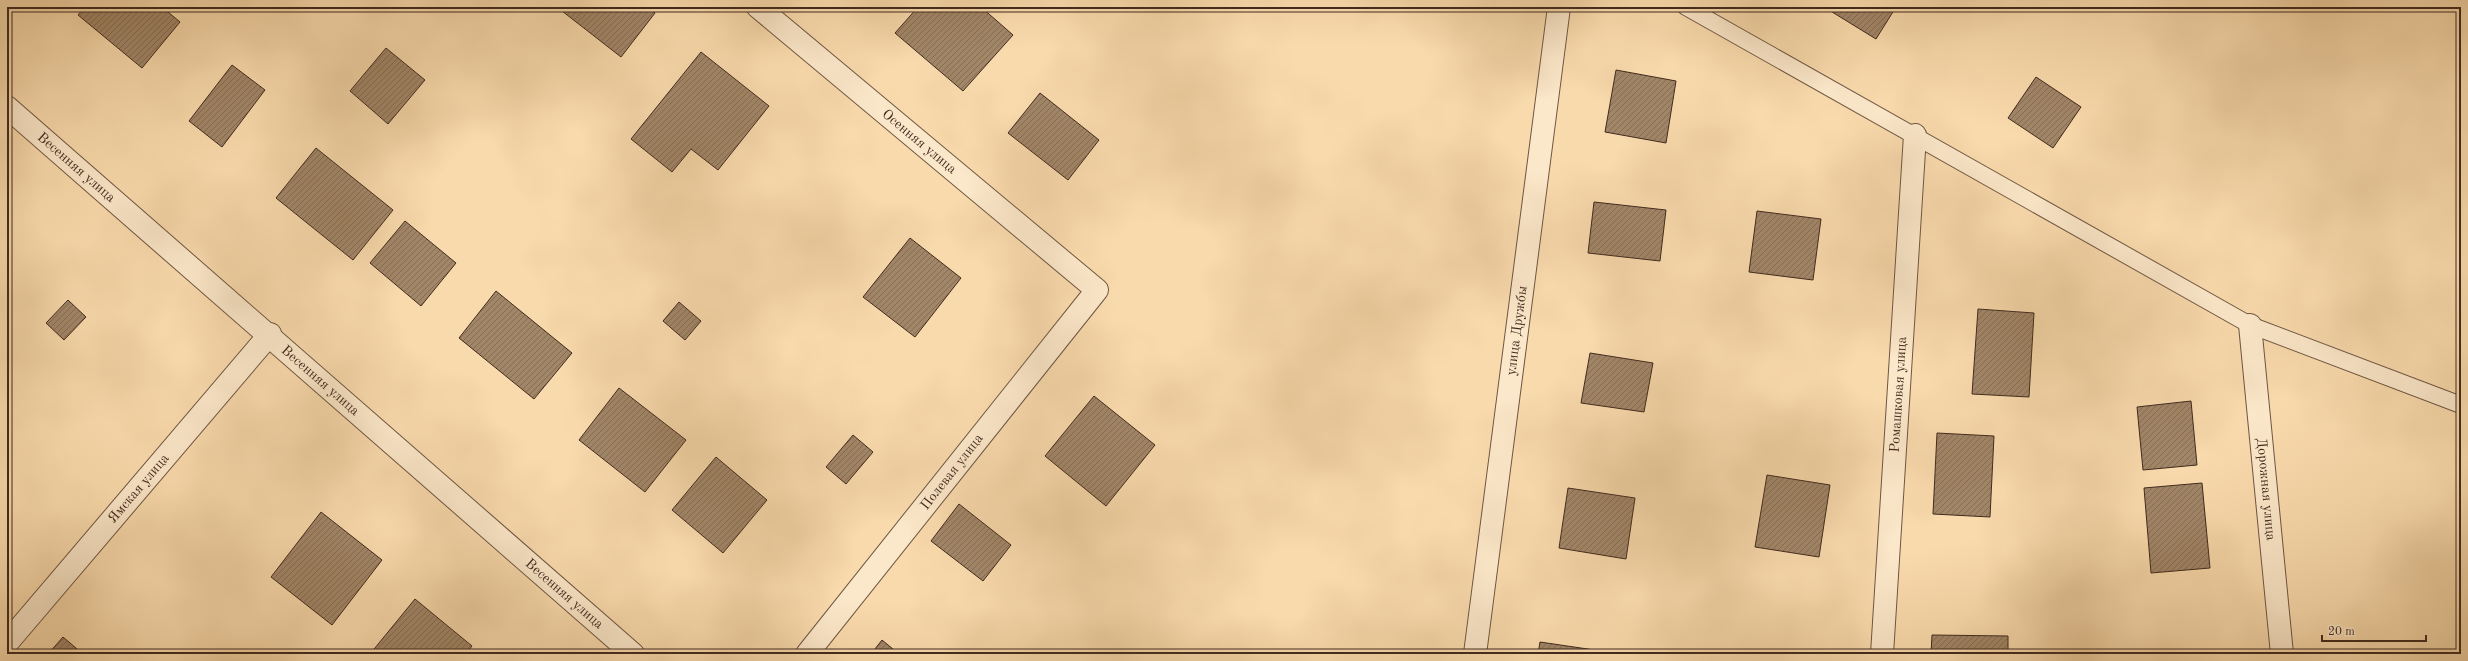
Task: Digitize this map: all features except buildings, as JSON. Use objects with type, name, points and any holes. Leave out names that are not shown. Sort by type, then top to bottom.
[{"type":"street","name":"Осенняя улица","points":[[758,7],[1097,290]]},
{"type":"street","name":"улица Дружбы","points":[[1475,654],[1559,7]]},
{"type":"street","name":"Весенняя улица","points":[[7,107],[270,334],[633,654]]},
{"type":"street","name":"Ромашковая улица","points":[[1882,654],[1915,134]]},
{"type":"street","name":"Полевая улица","points":[[808,654],[1097,290]]},
{"type":"street","name":"Дорожная улица","points":[[2250,325],[2282,654]]},
{"type":"street","name":"Ямская улица","points":[[7,643],[270,334]]},
{"type":"lane","points":[[1686,7],[1915,134],[2250,325],[2461,405]]}]
